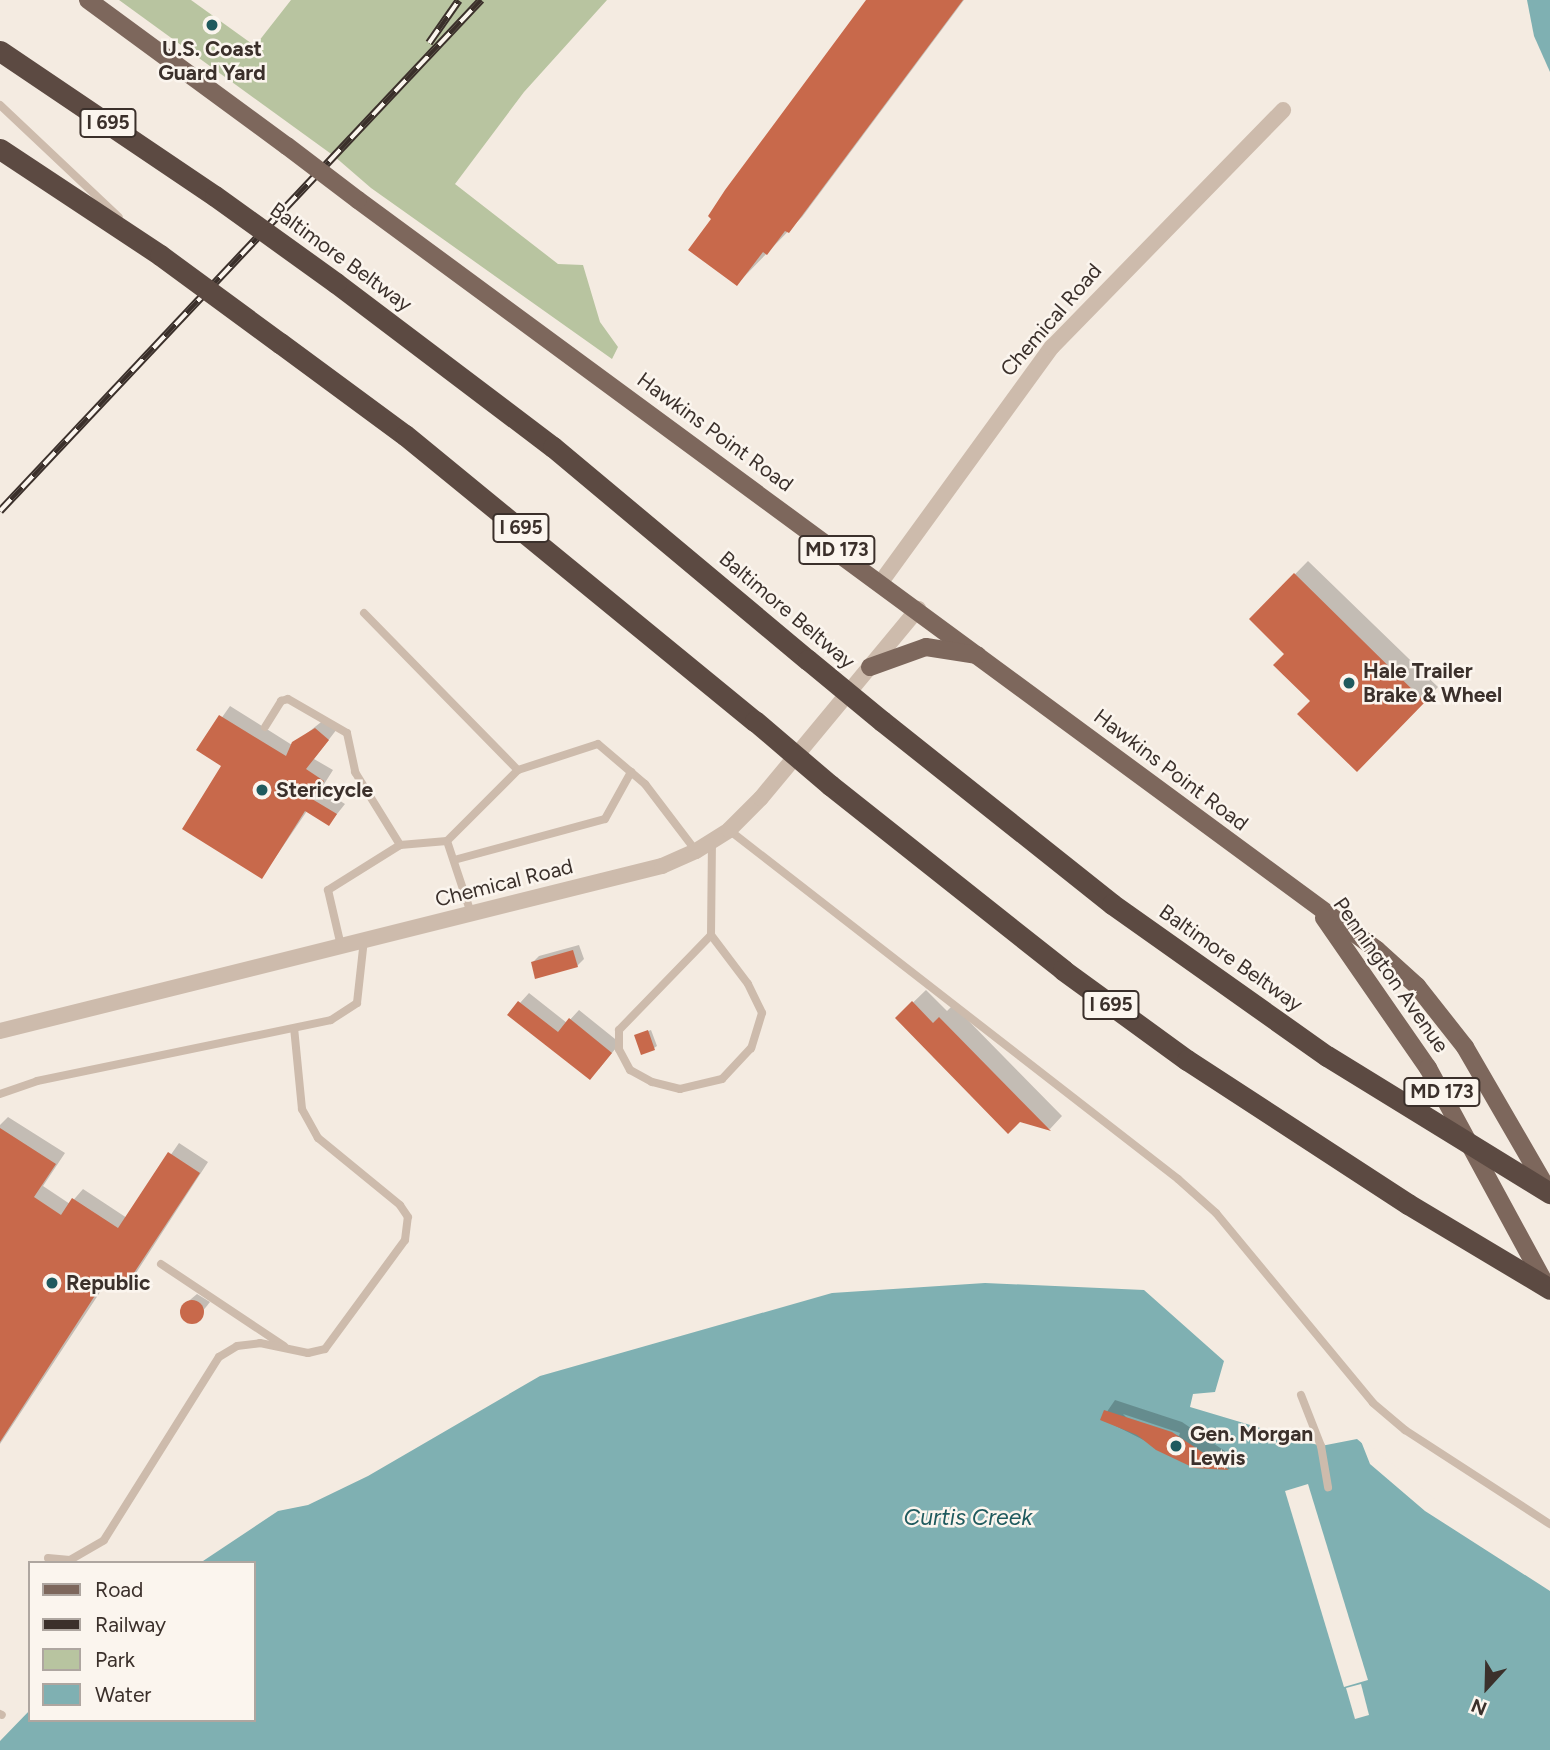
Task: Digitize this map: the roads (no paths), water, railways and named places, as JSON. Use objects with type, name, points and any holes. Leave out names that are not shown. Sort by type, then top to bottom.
[{"type":"highway","name":"Baltimore Beltway","points":[[0,51],[215,196],[553,447],[882,722],[1112,904],[1327,1056],[1550,1194]]},
{"type":"highway","name":"I 695","points":[[0,149],[160,255],[496,508],[830,785],[1074,978],[1220,1082],[1408,1204],[1550,1291]]},
{"type":"main road","name":"Hawkins Point Road","points":[[88,0],[918,609],[1313,904]]},
{"type":"main road","points":[[870,667],[926,647],[979,655]]},
{"type":"main road","name":"Pennington Avenue","points":[[1313,904],[1377,950],[1417,986],[1465,1047],[1550,1194]]},
{"type":"main road","name":"Pennington Avenue","points":[[1313,904],[1428,1068],[1550,1291]]},
{"type":"street","name":"Chemical Road","points":[[881,582],[1052,347],[1283,110]]},
{"type":"street","name":"Chemical Road","points":[[0,1031],[662,866],[696,851],[729,830],[918,609]]},
{"type":"lane","points":[[0,63],[48,82]]},
{"type":"lane","points":[[0,105],[160,255]]},
{"type":"lane","points":[[364,613],[517,770]]},
{"type":"lane","points":[[265,727],[281,701],[288,699],[347,733],[355,772],[400,845]]},
{"type":"lane","points":[[341,946],[328,890],[400,845],[447,841],[517,770],[598,744],[645,784],[696,851]]},
{"type":"lane","points":[[454,860],[605,819],[631,772]]},
{"type":"lane","points":[[729,830],[1178,1179],[1216,1213],[1373,1403],[1405,1430],[1550,1524]]},
{"type":"lane","points":[[447,841],[471,913]]},
{"type":"lane","points":[[710,935],[619,1030],[619,1049],[630,1070],[652,1082],[680,1089],[722,1079],[751,1048],[762,1013],[748,984],[710,935],[712,841]]},
{"type":"lane","points":[[0,1094],[37,1082],[331,1020],[348,1013],[357,1003],[364,940]]},
{"type":"lane","points":[[48,1558],[70,1560],[104,1540],[219,1357],[237,1346],[260,1343],[308,1353],[325,1349],[409,1230],[400,1205],[318,1138],[302,1109],[294,1028]]},
{"type":"lane","points":[[161,1264],[287,1348]]},
{"type":"lane","points":[[1301,1395],[1321,1446],[1328,1487]]},
{"type":"water","points":[[1527,0],[1550,0],[1550,72],[1534,36]]},
{"type":"water","name":"Curtis Creek","points":[[985,1283],[1144,1290],[1224,1361],[1215,1392],[1193,1394],[1190,1407],[1321,1446],[1357,1439],[1441,1509],[1550,1576],[1550,1750],[0,1750],[0,1741],[28,1712],[28,1722],[256,1722],[256,1561],[203,1561],[278,1511],[308,1505],[368,1476],[540,1376],[832,1293]]},
{"type":"railway","points":[[429,43],[459,0]]},
{"type":"railway","points":[[0,511],[481,0]]},
{"type":"place","name":"U.S. Coast Guard Yard","points":[[212,25]]},
{"type":"place","name":"Hale Trailer Brake & Wheel","points":[[1349,683]]},
{"type":"place","name":"Stericycle","points":[[262,790]]},
{"type":"place","name":"Republic","points":[[52,1283]]},
{"type":"place","name":"Gen. Morgan Lewis","points":[[1176,1446]]}]
